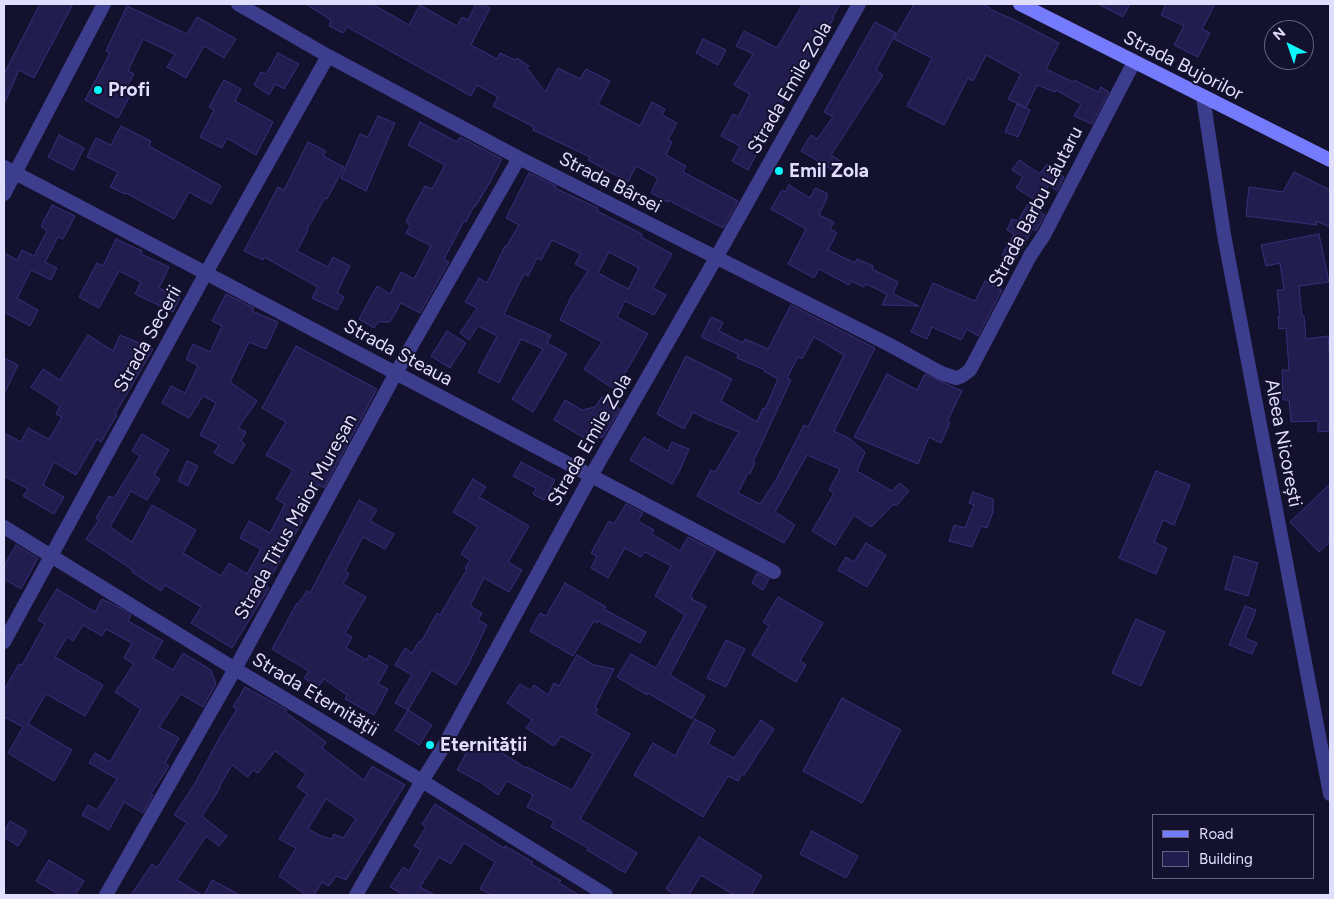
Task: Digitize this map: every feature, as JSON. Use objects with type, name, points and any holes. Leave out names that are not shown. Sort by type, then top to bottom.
[{"type":"main road","name":"Strada Bujorilor","points":[[1020,4],[1330,160]]},
{"type":"street","points":[[4,194],[9,170],[104,4]]},
{"type":"street","name":"Strada Bârsei","points":[[238,4],[328,56],[519,158],[879,339],[941,373],[956,378],[970,370]]},
{"type":"street","name":"Strada Emile Zola","points":[[356,895],[441,751],[591,476],[859,4]]},
{"type":"street","name":"Strada Secerii","points":[[4,642],[206,273],[328,56]]},
{"type":"street","name":"Strada Barbu Lăutaru","points":[[970,370],[1030,256],[1044,235],[1134,62]]},
{"type":"street","name":"Aleea Nicorești","points":[[1203,97],[1224,235],[1330,794]]},
{"type":"street","name":"Strada Titus Maior Mureșan","points":[[106,895],[234,669],[396,373],[519,158]]},
{"type":"street","name":"Strada Steaua","points":[[9,170],[774,572]]},
{"type":"street","name":"Strada Eternității","points":[[4,526],[234,669],[422,781],[606,895]]},
{"type":"building","points":[[40,4],[73,4],[34,78],[19,70],[4,104],[4,74]]},
{"type":"building","points":[[306,4],[372,4],[409,25],[420,5],[457,26],[462,17],[468,20],[476,4],[482,4],[490,8],[471,45],[497,59],[500,53],[515,60],[517,58],[529,66],[527,68],[545,92],[558,68],[580,79],[586,69],[610,81],[598,104],[640,126],[652,102],[665,109],[662,115],[677,123],[668,140],[672,142],[666,155],[686,166],[683,172],[738,201],[723,228],[651,193],[658,178],[636,166],[628,182],[588,160],[590,157],[533,130],[534,127],[493,106],[498,97],[477,85],[471,96],[347,27],[343,33],[329,26],[331,20]]},
{"type":"building","points":[[803,4],[840,4],[834,18],[779,108],[748,170],[732,161],[740,146],[721,136],[733,114],[738,117],[750,94],[734,85],[753,54],[736,46],[744,31],[777,48]]},
{"type":"building","points":[[914,4],[982,4],[1059,43],[1046,69],[1098,92],[1101,87],[1109,92],[1092,124],[1074,116],[1081,104],[1056,90],[1055,92],[1037,85],[1026,108],[1008,99],[1021,74],[986,55],[973,81],[968,78],[944,125],[907,106],[932,58],[894,39]]},
{"type":"building","points":[[1098,4],[1130,4],[1123,17]]},
{"type":"building","points":[[1166,4],[1215,4],[1202,29],[1210,33],[1198,57],[1174,45],[1184,26],[1161,15]]},
{"type":"building","points":[[127,6],[187,34],[197,17],[236,39],[224,58],[204,46],[186,78],[167,67],[175,54],[143,39],[128,71],[134,74],[124,92],[130,96],[118,118],[85,100],[110,53],[106,51]]},
{"type":"building","points":[[875,22],[896,33],[876,70],[883,75],[831,155],[842,162],[836,172],[801,151],[811,135],[817,139],[833,117],[824,112]]},
{"type":"building","points":[[703,39],[726,50],[718,65],[696,53]]},
{"type":"building","points":[[278,53],[299,64],[284,89],[275,84],[269,95],[254,85],[261,72],[266,74]]},
{"type":"building","points":[[224,80],[241,89],[235,101],[273,122],[256,155],[227,138],[222,148],[200,137],[214,110],[209,107]]},
{"type":"building","points":[[1017,104],[1030,110],[1018,137],[1005,132]]},
{"type":"building","points":[[378,116],[395,123],[366,191],[341,178],[360,134],[368,137]]},
{"type":"building","points":[[420,122],[457,142],[460,137],[502,159],[466,222],[464,221],[444,259],[449,262],[420,313],[401,303],[390,322],[378,322],[374,328],[359,319],[377,286],[390,294],[401,272],[414,279],[431,246],[406,233],[410,226],[406,221],[425,186],[432,189],[445,165],[408,145]]},
{"type":"building","points":[[121,126],[151,141],[149,146],[221,186],[211,204],[189,192],[174,219],[126,193],[110,187],[118,172],[87,157],[96,138],[111,145]]},
{"type":"building","points":[[59,135],[84,148],[73,170],[48,157]]},
{"type":"building","points":[[308,142],[326,151],[323,156],[344,167],[327,199],[325,198],[307,229],[297,251],[328,267],[333,257],[350,266],[337,293],[344,297],[337,310],[312,298],[318,287],[264,257],[263,260],[244,251],[278,187],[284,190]]},
{"type":"building","points":[[1019,160],[1040,174],[1047,164],[1064,177],[1057,191],[1049,185],[1038,202],[1016,188],[1023,177],[1012,170]]},
{"type":"building","points":[[1294,172],[1330,190],[1330,227],[1316,221],[1317,225],[1246,216],[1249,187],[1283,192]]},
{"type":"building","points":[[529,173],[556,186],[555,188],[598,208],[597,211],[642,234],[641,237],[672,254],[653,288],[666,295],[654,315],[625,301],[617,317],[648,334],[615,390],[584,369],[602,342],[560,320],[571,297],[588,271],[575,264],[581,254],[552,240],[541,260],[537,258],[528,276],[524,274],[504,314],[551,335],[547,343],[567,354],[533,412],[512,399],[543,349],[521,339],[499,383],[478,372],[497,336],[478,326],[469,340],[460,333],[477,308],[465,302],[479,278],[487,283],[505,246],[519,225],[506,218]],"holes":[[[609,252],[639,268],[628,289],[598,273]]]},
{"type":"building","points":[[789,185],[810,198],[815,188],[827,193],[827,198],[819,215],[834,222],[830,229],[837,233],[828,250],[855,263],[857,259],[873,266],[872,269],[898,282],[893,294],[919,306],[882,305],[887,294],[866,284],[864,287],[851,281],[849,285],[819,269],[814,278],[788,264],[806,229],[771,209],[782,190],[785,192]]},
{"type":"building","points":[[1028,204],[1045,215],[1036,231],[1033,229],[1014,262],[1002,255],[1014,234],[1007,230],[1012,219],[1018,221]]},
{"type":"building","points":[[52,205],[75,216],[63,239],[58,237],[45,262],[57,268],[51,280],[31,270],[17,298],[38,310],[30,326],[4,312],[4,253],[17,260],[22,250],[34,256],[47,231],[41,226]]},
{"type":"building","points":[[1319,234],[1329,282],[1299,286],[1306,339],[1328,336],[1330,431],[1318,432],[1318,421],[1291,422],[1289,400],[1283,400],[1282,370],[1289,370],[1286,328],[1279,329],[1278,317],[1280,317],[1277,290],[1284,290],[1280,263],[1266,266],[1261,245]]},
{"type":"building","points":[[116,239],[142,251],[141,254],[169,267],[159,288],[180,297],[173,312],[135,294],[141,282],[119,271],[99,308],[79,297],[97,263],[103,266]]},
{"type":"building","points":[[985,281],[1002,290],[978,336],[967,329],[961,340],[932,327],[927,339],[911,332],[933,283],[975,301]]},
{"type":"building","points":[[226,294],[254,308],[252,311],[278,322],[266,349],[249,342],[230,382],[257,401],[238,428],[246,432],[241,441],[245,444],[233,464],[214,453],[219,445],[200,435],[216,403],[203,396],[189,418],[162,403],[171,386],[185,393],[198,366],[186,359],[193,344],[210,352],[222,326],[212,321]]},
{"type":"building","points":[[791,305],[875,348],[834,431],[850,439],[865,452],[857,471],[892,491],[900,483],[909,491],[896,506],[894,504],[871,527],[854,515],[835,545],[812,531],[834,493],[829,490],[840,469],[807,455],[775,512],[795,525],[784,543],[697,496],[711,470],[715,472],[739,432],[693,412],[684,429],[657,414],[686,356],[732,379],[721,401],[757,422],[778,379],[765,370],[737,358],[738,354],[701,337],[711,317],[723,322],[719,331],[743,343],[745,339],[768,349]],"holes":[[[814,337],[844,355],[808,427],[804,425],[776,480],[760,504],[738,493],[755,463],[753,462],[791,380],[787,378],[798,357],[802,359]]]},
{"type":"building","points":[[447,331],[466,343],[450,368],[431,356]]},
{"type":"building","points":[[88,335],[113,351],[120,335],[153,349],[101,442],[97,439],[76,475],[54,462],[43,485],[64,497],[54,514],[23,496],[28,489],[4,476],[4,433],[21,442],[28,428],[49,439],[62,417],[56,414],[60,406],[31,387],[43,369],[60,380]]},
{"type":"building","points":[[296,346],[377,389],[324,488],[319,485],[300,518],[303,520],[266,586],[269,588],[232,648],[191,623],[201,607],[165,585],[161,591],[86,539],[99,520],[96,518],[109,496],[114,498],[140,456],[132,451],[142,434],[169,450],[154,475],[160,479],[147,500],[131,491],[110,527],[132,542],[152,505],[196,530],[183,553],[221,576],[229,563],[247,574],[261,549],[240,538],[249,521],[270,533],[285,504],[276,499],[293,470],[266,455],[286,422],[262,408]]},
{"type":"building","points":[[4,358],[18,365],[4,394]]},
{"type":"building","points":[[887,374],[917,390],[925,374],[962,391],[947,422],[950,423],[941,443],[929,437],[918,464],[854,437]]},
{"type":"building","points":[[602,397],[620,409],[603,437],[588,440],[554,420],[565,400],[582,410],[595,407]]},
{"type":"building","points":[[644,437],[668,451],[672,442],[689,449],[672,484],[630,460]]},
{"type":"building","points":[[187,461],[198,466],[188,486],[178,481]]},
{"type":"building","points":[[521,462],[555,480],[544,500],[533,494],[536,488],[513,476]]},
{"type":"building","points":[[1156,471],[1190,485],[1174,525],[1163,520],[1154,542],[1167,548],[1156,574],[1119,558]]},
{"type":"building","points":[[473,479],[486,487],[479,497],[529,526],[508,562],[522,570],[509,592],[484,578],[470,606],[482,613],[478,620],[487,625],[468,665],[456,685],[432,670],[408,710],[395,703],[412,675],[395,665],[405,648],[412,653],[419,641],[421,642],[437,613],[440,615],[467,569],[465,568],[470,560],[461,554],[478,527],[453,512]]},
{"type":"building","points":[[1330,484],[1330,542],[1319,552],[1290,522]]},
{"type":"building","points":[[973,492],[993,499],[993,512],[987,528],[981,526],[972,547],[949,541],[954,525],[965,528],[974,505],[969,503]]},
{"type":"building","points":[[359,500],[377,510],[370,521],[394,534],[385,549],[363,537],[345,571],[349,574],[343,584],[366,597],[345,633],[352,637],[346,648],[367,660],[369,655],[388,666],[378,684],[388,689],[374,715],[345,699],[347,695],[324,679],[318,687],[304,678],[309,671],[272,649],[297,603],[307,591],[310,593]]},
{"type":"building","points":[[626,504],[643,513],[638,521],[654,530],[652,534],[680,551],[688,537],[716,551],[690,596],[693,598],[691,599],[706,606],[670,675],[705,696],[692,719],[617,677],[631,654],[656,668],[685,615],[655,596],[671,566],[645,552],[641,557],[625,548],[608,578],[591,568],[597,556],[591,553],[609,521],[614,524]]},
{"type":"building","points":[[866,543],[886,555],[867,587],[838,570],[846,557],[854,562]]},
{"type":"building","points":[[16,545],[38,558],[21,589],[4,579],[4,566]]},
{"type":"building","points":[[1234,556],[1258,563],[1248,596],[1225,589]]},
{"type":"building","points":[[757,573],[769,579],[763,590],[752,583]]},
{"type":"building","points":[[565,583],[606,607],[604,609],[646,632],[640,643],[598,621],[597,623],[594,621],[573,656],[530,631],[540,613],[546,616]]},
{"type":"building","points":[[57,589],[95,612],[102,599],[120,608],[131,615],[128,621],[163,641],[153,658],[173,670],[183,653],[211,670],[216,684],[203,707],[181,694],[159,727],[179,738],[165,763],[169,766],[151,794],[153,795],[143,813],[124,802],[109,830],[82,815],[88,805],[97,810],[117,779],[89,763],[95,753],[110,762],[141,709],[115,692],[134,664],[124,658],[132,643],[106,629],[102,636],[83,625],[73,641],[67,637],[55,657],[103,685],[85,716],[46,694],[28,724],[72,750],[54,781],[8,753],[23,727],[4,717],[4,690],[19,664],[22,665],[45,624],[38,620]]},
{"type":"building","points":[[778,597],[823,623],[800,661],[806,665],[796,682],[752,655],[769,626],[763,622]]},
{"type":"building","points":[[1245,606],[1256,610],[1245,638],[1257,643],[1252,654],[1229,645]]},
{"type":"building","points":[[1136,619],[1165,632],[1141,686],[1112,673]]},
{"type":"building","points":[[726,640],[745,649],[726,687],[707,678]]},
{"type":"building","points":[[577,655],[594,665],[614,669],[595,707],[598,709],[595,714],[630,734],[580,819],[637,853],[625,873],[587,850],[588,848],[551,827],[554,821],[527,807],[533,795],[507,781],[498,795],[480,782],[457,770],[474,739],[488,746],[492,742],[505,749],[502,753],[526,768],[572,790],[593,754],[561,736],[554,746],[526,728],[532,720],[507,703],[520,684],[530,690],[534,685],[548,695],[554,683],[559,686]]},
{"type":"building","points":[[245,687],[287,710],[285,712],[326,742],[322,748],[364,780],[372,766],[405,785],[346,880],[336,876],[329,886],[322,882],[314,895],[306,895],[279,876],[296,848],[279,839],[307,794],[297,787],[306,774],[275,751],[258,773],[253,770],[248,777],[232,765],[202,816],[227,836],[219,846],[206,836],[177,880],[202,895],[131,895],[152,864],[157,868],[187,823],[174,815],[194,785],[237,709],[233,707]],"holes":[[[326,799],[356,819],[343,838],[334,834],[332,839],[308,829]]]},
{"type":"building","points":[[842,698],[901,730],[862,803],[803,771]]},
{"type":"building","points":[[408,710],[432,725],[419,745],[395,730]]},
{"type":"building","points":[[695,719],[715,730],[708,744],[734,758],[761,720],[774,729],[744,775],[742,774],[738,781],[728,776],[703,817],[634,775],[653,743],[675,756]]},
{"type":"building","points":[[435,804],[504,848],[505,846],[533,862],[531,864],[561,881],[559,883],[579,895],[492,895],[480,889],[495,862],[464,843],[451,864],[439,857],[420,887],[435,895],[404,895],[390,887],[403,867],[409,871],[421,850],[414,846],[426,827],[422,824]]},
{"type":"building","points":[[10,821],[27,831],[18,846],[4,837],[4,832]]},
{"type":"building","points":[[812,831],[858,856],[846,878],[800,854]]},
{"type":"building","points":[[699,837],[762,876],[751,895],[734,895],[701,875],[689,895],[676,895],[666,889]]},
{"type":"building","points":[[49,860],[84,881],[75,895],[60,895],[36,881]]},
{"type":"building","points":[[212,880],[240,895],[204,895]]},
{"type":"place","name":"Profi","points":[[98,90]]},
{"type":"place","name":"Emil Zola","points":[[779,171]]},
{"type":"place","name":"Eternității","points":[[430,745]]}]
